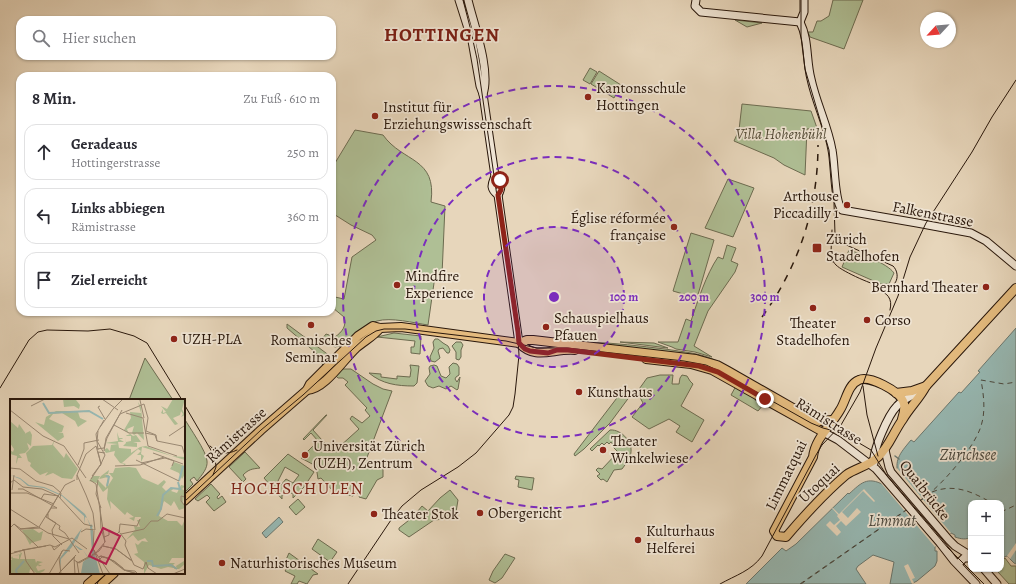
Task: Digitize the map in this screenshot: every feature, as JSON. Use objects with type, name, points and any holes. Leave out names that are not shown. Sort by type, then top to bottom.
[{"type":"main road","points":[[458,0],[472,41],[480,86],[483,94],[495,176],[492,186],[498,195],[519,343]]},
{"type":"main road","points":[[468,0],[482,53],[486,82],[483,94]]},
{"type":"main road","points":[[696,0],[695,6],[701,12],[800,22],[804,12],[804,0]]},
{"type":"main road","name":"Falkenstrasse","points":[[800,22],[806,37],[807,60],[812,83],[832,146],[838,204],[842,210],[965,232],[986,241],[1016,266]]},
{"type":"main road","name":"Utoquai","points":[[774,531],[777,536],[786,537],[844,477],[858,468],[873,465],[885,450],[902,419],[921,396],[926,386],[1016,288]]},
{"type":"main road","name":"Rämistrasse","points":[[185,500],[307,390],[315,389],[340,366],[350,354],[380,328],[401,327],[519,343],[530,340],[641,356]]},
{"type":"main road","name":"Rämistrasse","points":[[519,343],[527,350],[536,352],[548,353],[557,350],[568,350],[704,361],[717,365],[736,379],[838,440],[873,465]]},
{"type":"main road","name":"Limmatquai","points":[[774,531],[813,457],[814,450],[832,420],[840,411],[853,384],[864,378],[874,380],[896,393]]},
{"type":"main road","name":"Rämistrasse","points":[[736,379],[812,419],[820,421],[832,420]]},
{"type":"main road","points":[[896,393],[912,391],[926,386]]},
{"type":"main road","points":[[873,465],[882,434],[890,416],[897,406],[926,386]]},
{"type":"main road","points":[[896,393],[904,401],[905,407],[902,419]]},
{"type":"main road","name":"Quaibrücke","points":[[885,450],[889,467],[892,472],[946,537],[955,546],[968,555]]},
{"type":"main road","name":"Quaibrücke","points":[[873,465],[976,584]]},
{"type":"main road","points":[[958,564],[964,558],[968,557]]},
{"type":"main road","points":[[987,572],[997,584]]},
{"type":"main road","points":[[88,584],[100,574]]},
{"type":"main road","points":[[102,584],[113,574]]},
{"type":"green space","points":[[833,0],[863,0],[844,49],[810,37],[808,32],[813,32],[817,21],[821,21],[829,16]]},
{"type":"green space","points":[[735,20],[762,23],[747,27]]},
{"type":"green space","points":[[590,68],[597,72],[590,84],[583,80]]},
{"type":"green space","points":[[599,71],[621,85],[614,98],[591,84]]},
{"type":"green space","name":"Villa Hohenbühl","points":[[742,104],[811,111],[817,128],[807,129],[805,175],[784,165],[774,158],[734,141],[739,130]]},
{"type":"green space","points":[[355,130],[383,135],[391,144],[424,168],[429,176],[431,202],[445,206],[442,275],[435,276],[428,325],[396,320],[383,320],[371,323],[340,346],[335,347],[322,339],[326,334],[335,337],[342,331],[345,320],[344,317],[336,310],[336,297],[344,299],[352,257],[376,240],[372,235],[336,216],[336,161]]},
{"type":"green space","points":[[728,179],[754,188],[733,237],[705,228]]},
{"type":"green space","points":[[691,233],[714,240],[697,298],[673,291]]},
{"type":"green space","points":[[727,245],[736,248],[731,261],[738,264],[735,272],[708,311],[694,346],[712,357],[676,349],[658,342],[678,342],[686,319],[691,321],[710,272],[718,257],[723,259]]},
{"type":"green space","points":[[849,250],[873,259],[891,269],[894,273],[889,284],[881,284],[842,267]]},
{"type":"green space","points":[[287,324],[330,356],[331,360],[324,366],[320,362],[323,359],[287,328]]},
{"type":"green space","points":[[394,333],[421,336],[420,354],[411,353],[411,347],[414,347],[415,341],[377,337]]},
{"type":"green space","points":[[435,339],[438,339],[448,346],[450,350],[449,353],[447,353],[443,348],[439,349],[438,351],[440,358],[435,362],[431,361],[430,357],[434,348],[433,342]]},
{"type":"green space","points":[[456,342],[461,342],[463,345],[459,360],[456,359],[456,352],[452,346]]},
{"type":"green space","points":[[589,342],[686,352],[719,362]]},
{"type":"green space","points":[[620,342],[654,343],[668,348]]},
{"type":"green space","points":[[145,358],[172,399],[129,399]]},
{"type":"green space","points":[[453,363],[457,364],[459,367],[459,375],[455,379],[457,382],[460,377],[457,390],[451,386],[446,389],[439,386],[433,388],[428,386],[425,381],[430,374],[430,366],[437,366],[441,376],[446,378],[450,374],[449,367]]},
{"type":"green space","points":[[410,365],[419,366],[417,383],[414,386],[390,384],[379,380],[369,373],[381,374],[381,377],[397,379],[397,376],[410,377]]},
{"type":"green space","points":[[342,369],[351,369],[373,384],[383,389],[392,391],[366,460],[383,469],[383,477],[377,480],[366,499],[359,497],[360,495],[355,492],[353,496],[334,492],[321,478],[318,479],[316,466],[301,458],[318,441],[311,433],[304,440],[303,439],[326,415],[313,430],[330,449],[336,444],[339,447],[359,429],[350,419],[352,416],[362,423],[370,416],[365,410],[367,408],[345,385],[348,382],[343,378],[338,378],[335,375]]},
{"type":"green space","points":[[660,375],[673,375],[672,384],[679,384],[682,375],[687,376],[693,384],[681,406],[704,420],[692,442],[676,432],[680,426],[669,419],[649,429],[632,417],[643,403],[637,392],[647,378]]},
{"type":"green space","points":[[736,386],[756,398],[755,400],[763,405],[758,411],[731,395]]},
{"type":"green space","points":[[623,390],[630,396],[610,423],[575,456],[574,454]]},
{"type":"green space","points":[[185,420],[204,452],[207,464],[197,481],[194,477],[190,480],[193,484],[185,492]]},
{"type":"green space","points":[[610,430],[619,432],[626,438],[631,447],[631,451],[628,460],[622,469],[614,470],[607,482],[603,479],[601,480],[597,476],[600,474],[596,470],[598,468],[602,469],[618,452],[613,447],[614,446],[611,442],[609,444],[607,442],[604,445],[602,443],[592,451],[590,449]]},
{"type":"green space","points":[[245,452],[260,468],[245,473],[243,475],[246,479],[243,482],[229,467]]},
{"type":"green space","points":[[288,454],[314,472],[304,487],[293,498],[293,493],[282,495],[282,499],[264,478]],"holes":[[[285,467],[299,475],[293,483],[286,479],[281,485],[277,483]]]},
{"type":"green space","points":[[516,476],[534,478],[532,490],[518,487],[519,480],[515,479]]},
{"type":"green space","points":[[211,484],[220,494],[217,497],[218,499],[222,496],[226,502],[214,511],[206,502],[210,498],[207,495],[198,501],[195,499]]},
{"type":"green space","points":[[450,490],[458,500],[455,518],[434,520],[409,537],[399,530],[399,528],[413,517],[422,506],[428,511]]},
{"type":"green space","points":[[298,499],[305,507],[296,515],[289,507]]},
{"type":"green space","points":[[318,539],[337,552],[330,562],[312,549]]},
{"type":"green space","points":[[289,553],[318,574],[313,575],[307,584],[299,581],[297,584],[291,584],[295,576],[285,571],[287,568],[285,562]]},
{"type":"green space","points":[[505,554],[515,558],[502,578],[495,583],[489,580],[493,571]]},
{"type":"green space","points":[[1005,558],[1011,566],[1016,566],[1016,584],[1009,584],[998,572],[1004,572]]},
{"type":"water","points":[[1016,328],[1016,564],[1007,556],[1004,557],[1004,500],[968,500],[968,538],[955,537],[955,535],[951,533],[935,547],[935,551],[937,551],[937,561],[935,566],[911,584],[890,584],[894,562],[873,555],[856,569],[866,584],[746,584],[782,548],[786,551],[796,544],[848,493],[849,494],[861,484],[869,481],[878,482],[884,485],[898,473],[898,459],[911,440],[914,442],[959,392],[961,393],[980,372],[978,371]]},
{"type":"water","points":[[279,517],[283,522],[266,538],[262,533]]},
{"type":"pier","points":[[897,468],[951,533],[935,547],[880,482],[884,482],[896,472],[895,470]]},
{"type":"pier","points":[[864,489],[875,501],[874,502],[863,491],[842,512],[848,518],[857,508],[861,512],[846,526],[841,521],[836,526],[841,532],[837,536],[826,525],[830,521],[834,525],[840,520],[832,508],[839,514]]},
{"type":"pier","points":[[1016,543],[1016,550],[1010,559],[1007,556]]},
{"type":"pier","points":[[908,564],[915,578],[912,579],[914,583],[912,584],[904,566]]},
{"type":"waterway","points":[[895,456],[899,459]]},
{"type":"ferry route","points":[[920,501],[937,487],[954,468],[976,438],[982,423],[984,411],[981,380],[1004,384],[1016,382]]},
{"type":"ferry route","points":[[932,492],[948,488],[963,490],[978,495],[987,500]]},
{"type":"ferry route","points":[[919,501],[928,495]]},
{"type":"ferry route","points":[[1004,511],[1016,505]]},
{"type":"ferry route","points":[[801,584],[908,509]]},
{"type":"ferry route","points":[[800,584],[906,510]]},
{"type":"tram line","points":[[348,584],[402,506],[421,490],[458,467],[476,453],[509,415],[513,407],[519,355],[518,340],[477,59],[463,0]]},
{"type":"tram line","points":[[801,0],[801,37],[805,69],[829,150],[834,203],[835,234],[842,243],[893,266],[897,273],[895,283],[888,287],[874,284],[852,275],[840,268],[831,257]]},
{"type":"tram line","points":[[720,584],[748,569],[762,556],[822,445],[841,425],[860,392],[876,348],[898,296],[910,257],[926,223],[1016,80]]},
{"type":"tram line","points":[[832,230],[831,252],[833,262]]},
{"type":"tram line","points":[[877,289],[884,292],[890,299],[890,310]]},
{"type":"tram line","points":[[0,388],[29,340],[38,332],[47,330],[88,331],[110,329],[134,336],[147,343],[181,399]]},
{"type":"tram line","points":[[185,501],[261,430],[303,395],[366,337],[376,331],[384,329],[405,329],[506,341],[537,348],[567,348],[684,361],[706,365],[811,423],[842,433],[871,450],[887,476],[948,548],[984,584]]},
{"type":"tram line","points":[[863,386],[867,415],[878,456]]},
{"type":"tram line","points":[[185,406],[215,457],[216,467],[213,475]]},
{"type":"tram line","points":[[210,446],[216,451],[223,453],[230,453],[237,450]]},
{"type":"tram line","points":[[95,584],[106,574]]},
{"type":"railway","points":[[762,317],[775,298],[786,277],[804,236],[814,191],[818,145]]},
{"type":"place","name":"Kantonsschule Hottingen","points":[[588,97]]},
{"type":"place","name":"Institut für Erziehungswissenschaft","points":[[375,116]]},
{"type":"place","name":"Arthouse Piccadilly 1","points":[[847,205]]},
{"type":"place","name":"Église réformée française","points":[[674,227]]},
{"type":"place","name":"Zürich Stadelhofen","points":[[817,248]]},
{"type":"place","name":"Mindfire Experience","points":[[397,285]]},
{"type":"place","name":"Bernhard Theater","points":[[986,287]]},
{"type":"place","name":"Theater Stadelhofen","points":[[813,308]]},
{"type":"place","name":"Corso","points":[[867,320]]},
{"type":"place","name":"Romanisches Seminar","points":[[311,325]]},
{"type":"place","name":"Schauspielhaus Pfauen","points":[[546,327]]},
{"type":"place","name":"UZH-PLA","points":[[174,339]]},
{"type":"place","name":"Kunsthaus","points":[[579,392]]},
{"type":"place","name":"Theater Winkelwiese","points":[[603,450]]},
{"type":"place","name":"Universität Zürich (UZH), Zentrum","points":[[305,455]]},
{"type":"place","name":"Obergericht","points":[[480,513]]},
{"type":"place","name":"Theater Stok","points":[[374,514]]},
{"type":"place","name":"Kulturhaus Helferei","points":[[638,540]]},
{"type":"place","name":"Naturhistorisches Museum","points":[[222,563]]},
{"type":"district","name":"HOTTINGEN","points":[[442,35]]},
{"type":"district","name":"HOCHSCHULEN","points":[[297,488]]},
{"type":"route","points":[[500,180],[501,190],[498,195],[519,343],[525,349],[543,353],[557,350],[568,350],[691,364],[718,372],[765,399]]},
{"type":"water label","name":"Zürichsee","points":[[968,455]]},
{"type":"water label","name":"Limmat","points":[[892,521]]}]
